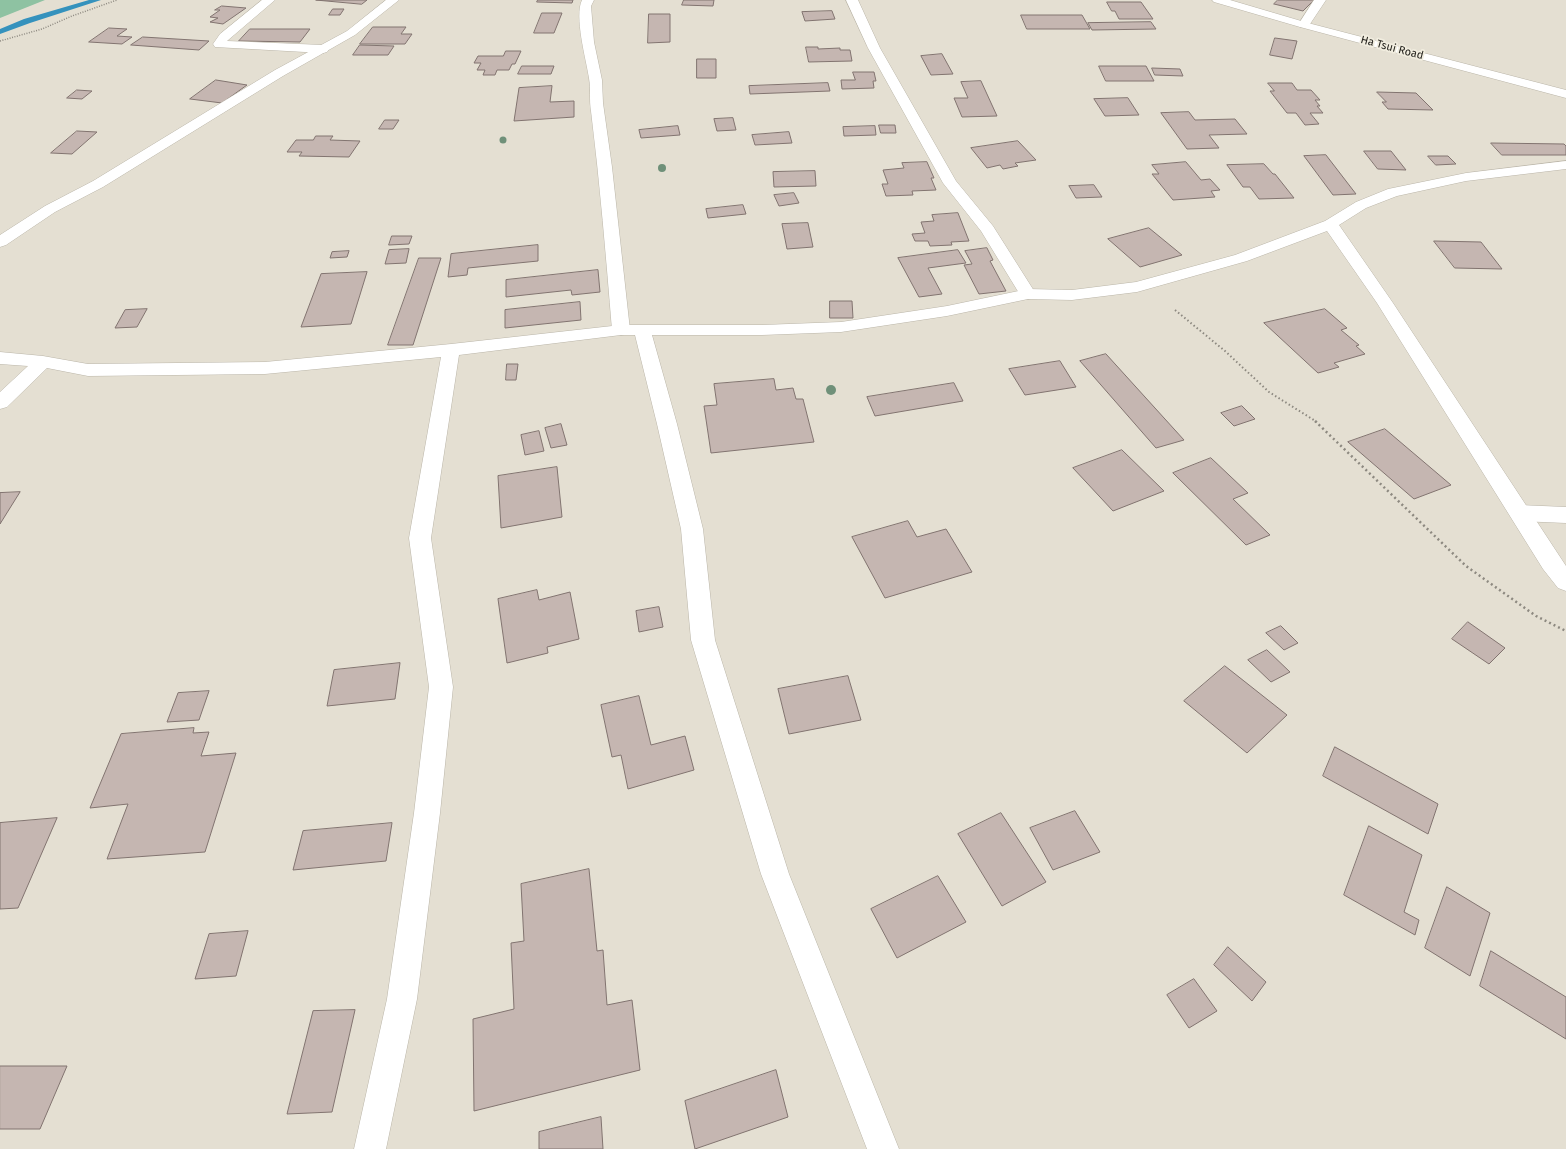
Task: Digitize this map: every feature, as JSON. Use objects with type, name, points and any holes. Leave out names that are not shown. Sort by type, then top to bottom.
[{"type":"street","points":[[269,0],[224,37],[219,44],[323,49]]},
{"type":"street","points":[[0,242],[50,209],[98,184],[279,73],[351,33],[393,0]]},
{"type":"street","points":[[588,0],[585,6],[588,42],[596,80],[596,103],[632,330],[667,424],[692,529],[703,640],[775,874],[883,1149]]},
{"type":"street","points":[[852,0],[874,48],[950,183],[988,228],[1028,294]]},
{"type":"street","name":"Ha Tsui Road","points":[[1218,0],[1304,25],[1566,94]]},
{"type":"street","points":[[1304,25],[1320,0]]},
{"type":"street","points":[[0,358],[43,362],[88,370],[265,368],[452,350],[632,330],[762,330],[841,327],[948,311],[1028,294],[1072,295],[1137,287],[1241,258],[1330,224],[1361,206],[1393,192],[1466,176],[1566,165]]},
{"type":"street","points":[[1330,224],[1385,303],[1551,563],[1566,582]]},
{"type":"street","points":[[370,1149],[402,998],[428,813],[441,687],[420,538],[452,350]]},
{"type":"street","points":[[0,403],[43,362]]},
{"type":"street","points":[[1519,513],[1566,515]]},
{"type":"path","points":[[0,41],[42,28],[117,0]]},
{"type":"path","points":[[1137,287],[1175,310],[1225,351],[1270,392],[1318,424],[1466,566],[1536,616],[1566,631]]},
{"type":"green space","points":[[0,0],[45,0],[0,18]]},
{"type":"building","points":[[316,0],[367,0],[362,4]]},
{"type":"building","points":[[538,0],[573,0],[572,3],[537,2]]},
{"type":"building","points":[[684,0],[714,0],[713,6],[682,5]]},
{"type":"building","points":[[1278,0],[1314,0],[1303,11],[1274,4]]},
{"type":"building","points":[[1107,2],[1141,2],[1153,19],[1119,19],[1115,11],[1112,11]]},
{"type":"building","points":[[222,6],[246,8],[223,24],[210,22],[218,18],[210,17],[220,10],[215,10]]},
{"type":"building","points":[[333,9],[344,9],[340,15],[329,15]]},
{"type":"building","points":[[832,11],[835,19],[805,21],[802,12]]},
{"type":"building","points":[[542,13],[562,13],[554,33],[534,33]]},
{"type":"building","points":[[649,14],[670,14],[670,42],[648,43]]},
{"type":"building","points":[[1021,15],[1082,15],[1090,29],[1027,29]]},
{"type":"building","points":[[1151,22],[1156,29],[1092,30],[1088,23]]},
{"type":"building","points":[[373,27],[406,27],[401,34],[412,34],[405,44],[360,44]]},
{"type":"building","points":[[109,28],[127,29],[117,36],[132,37],[122,44],[89,42]]},
{"type":"building","points":[[250,29],[310,29],[300,42],[239,41]]},
{"type":"building","points":[[143,37],[209,41],[199,50],[131,45]]},
{"type":"building","points":[[1275,38],[1297,41],[1292,59],[1270,55]]},
{"type":"building","points":[[360,45],[394,46],[388,55],[353,55]]},
{"type":"building","points":[[806,47],[818,47],[818,49],[840,48],[840,50],[850,50],[852,61],[809,62]]},
{"type":"building","points":[[506,51],[521,51],[515,64],[512,64],[509,70],[497,70],[495,75],[483,75],[485,70],[477,70],[481,63],[474,63],[478,56],[503,56]]},
{"type":"building","points":[[942,54],[953,74],[931,75],[921,56]]},
{"type":"building","points":[[697,59],[716,59],[716,78],[697,78]]},
{"type":"building","points":[[522,66],[554,66],[551,74],[518,74]]},
{"type":"building","points":[[1099,66],[1146,66],[1154,81],[1106,81]]},
{"type":"building","points":[[1152,68],[1180,69],[1183,76],[1155,75]]},
{"type":"building","points":[[853,72],[874,72],[876,81],[873,81],[874,88],[842,89],[841,80],[855,80]]},
{"type":"building","points":[[216,80],[247,85],[222,103],[190,99]]},
{"type":"building","points":[[981,81],[997,116],[962,117],[954,98],[968,98],[961,82]]},
{"type":"building","points":[[828,83],[830,91],[750,94],[749,86]]},
{"type":"building","points":[[1268,83],[1292,83],[1297,90],[1311,90],[1320,100],[1315,100],[1320,106],[1317,106],[1323,113],[1310,113],[1319,124],[1305,125],[1296,113],[1287,113],[1270,91],[1274,91]]},
{"type":"building","points":[[552,86],[550,102],[574,101],[574,117],[514,121],[519,88]]},
{"type":"building","points":[[77,90],[92,91],[82,99],[67,98]]},
{"type":"building","points":[[1377,92],[1416,93],[1433,110],[1388,109],[1382,102],[1386,102]]},
{"type":"building","points":[[1128,98],[1139,115],[1105,116],[1094,99]]},
{"type":"building","points":[[1189,112],[1195,120],[1235,119],[1247,134],[1209,135],[1219,148],[1187,149],[1161,113]]},
{"type":"building","points":[[733,118],[736,130],[717,131],[714,119]]},
{"type":"building","points":[[385,120],[399,120],[393,129],[379,129]]},
{"type":"building","points":[[879,125],[895,125],[896,133],[881,133]]},
{"type":"building","points":[[678,126],[680,135],[641,138],[639,130]]},
{"type":"building","points":[[875,126],[876,135],[844,136],[843,127]]},
{"type":"building","points":[[77,131],[97,132],[72,154],[51,153]]},
{"type":"building","points":[[789,132],[792,143],[755,145],[752,135]]},
{"type":"building","points":[[316,136],[333,136],[330,140],[360,141],[349,157],[299,156],[302,152],[287,152],[296,140],[313,140]]},
{"type":"building","points":[[1018,141],[1036,160],[1015,163],[1018,166],[1003,169],[1000,165],[987,168],[971,148]]},
{"type":"building","points":[[1491,143],[1564,144],[1566,146],[1566,155],[1502,155]]},
{"type":"building","points":[[1364,151],[1391,151],[1406,170],[1378,169]]},
{"type":"building","points":[[1326,155],[1356,194],[1333,195],[1304,156]]},
{"type":"building","points":[[1428,156],[1448,156],[1456,164],[1436,165]]},
{"type":"building","points":[[927,162],[934,178],[931,178],[936,190],[912,191],[913,195],[886,196],[882,184],[888,184],[883,170],[904,168],[902,163]]},
{"type":"building","points":[[1186,162],[1201,180],[1210,179],[1220,190],[1211,191],[1215,197],[1173,200],[1152,174],[1159,174],[1152,165]]},
{"type":"building","points":[[1264,164],[1273,174],[1275,174],[1294,198],[1259,199],[1250,187],[1243,187],[1227,165]]},
{"type":"building","points":[[815,171],[816,186],[774,187],[773,172]]},
{"type":"building","points":[[1094,185],[1102,197],[1076,198],[1069,186]]},
{"type":"building","points":[[794,193],[799,203],[779,206],[774,195]]},
{"type":"building","points":[[743,205],[746,214],[708,218],[706,209]]},
{"type":"building","points":[[958,213],[969,241],[951,242],[952,245],[930,246],[928,241],[915,241],[912,234],[925,233],[921,222],[934,221],[932,215]]},
{"type":"building","points":[[808,223],[813,247],[787,249],[782,224]]},
{"type":"building","points":[[1149,228],[1182,255],[1140,267],[1108,239]]},
{"type":"building","points":[[392,236],[412,236],[409,244],[389,245]]},
{"type":"building","points":[[1434,241],[1481,242],[1502,269],[1455,268]]},
{"type":"building","points":[[538,245],[538,261],[468,268],[467,275],[448,277],[451,254]]},
{"type":"building","points":[[987,248],[993,260],[990,261],[1006,291],[979,294],[964,265],[972,264],[965,251]]},
{"type":"building","points":[[409,249],[406,263],[385,264],[389,250]]},
{"type":"building","points":[[958,250],[966,263],[928,268],[942,294],[919,297],[898,258]]},
{"type":"building","points":[[349,251],[347,257],[330,258],[332,252]]},
{"type":"building","points":[[419,258],[441,258],[413,345],[388,345]]},
{"type":"building","points":[[598,270],[600,292],[572,295],[571,290],[506,297],[506,280]]},
{"type":"building","points":[[367,272],[351,324],[301,327],[321,274]]},
{"type":"building","points":[[830,301],[852,301],[853,318],[830,318]]},
{"type":"building","points":[[580,302],[581,320],[505,328],[505,310]]},
{"type":"building","points":[[147,309],[137,327],[115,328],[125,310]]},
{"type":"building","points":[[1325,309],[1347,328],[1341,330],[1359,345],[1356,346],[1365,354],[1334,363],[1339,367],[1318,373],[1264,323]]},
{"type":"building","points":[[1106,354],[1184,440],[1156,448],[1080,361]]},
{"type":"building","points":[[1060,361],[1076,387],[1025,395],[1009,369]]},
{"type":"building","points":[[507,364],[518,364],[516,380],[506,380]]},
{"type":"building","points":[[774,379],[776,390],[793,388],[796,399],[803,399],[814,442],[711,453],[704,406],[717,405],[714,384]]},
{"type":"building","points":[[954,383],[963,401],[875,416],[867,397]]},
{"type":"building","points":[[1242,406],[1255,419],[1234,426],[1221,413]]},
{"type":"building","points":[[561,424],[567,445],[551,448],[545,428]]},
{"type":"building","points":[[1385,429],[1451,485],[1414,499],[1348,442]]},
{"type":"building","points":[[539,431],[544,451],[525,455],[521,435]]},
{"type":"building","points":[[1122,450],[1164,491],[1113,511],[1073,468]]},
{"type":"building","points":[[1211,458],[1248,493],[1233,499],[1270,535],[1246,545],[1173,473]]},
{"type":"building","points":[[557,467],[562,517],[501,528],[498,476]]},
{"type":"building","points":[[20,492],[0,524],[0,493]]},
{"type":"building","points":[[908,521],[917,537],[946,529],[972,572],[885,598],[852,537]]},
{"type":"building","points":[[537,590],[539,600],[570,592],[579,639],[547,647],[548,653],[507,663],[498,599]]},
{"type":"building","points":[[659,607],[663,627],[639,632],[636,611]]},
{"type":"building","points":[[1468,622],[1505,648],[1489,664],[1452,639]]},
{"type":"building","points":[[1281,626],[1298,643],[1284,650],[1266,633]]},
{"type":"building","points":[[1267,650],[1290,672],[1271,682],[1248,660]]},
{"type":"building","points":[[400,663],[395,699],[327,706],[334,670]]},
{"type":"building","points":[[1225,666],[1287,715],[1247,753],[1184,701]]},
{"type":"building","points":[[848,676],[861,720],[789,734],[778,689]]},
{"type":"building","points":[[209,691],[199,720],[167,722],[178,693]]},
{"type":"building","points":[[639,696],[651,745],[685,736],[694,770],[628,789],[621,755],[612,757],[601,705]]},
{"type":"building","points":[[194,728],[193,733],[209,732],[201,756],[236,753],[205,852],[107,859],[128,804],[90,808],[121,734]]},
{"type":"building","points":[[1335,747],[1438,804],[1428,834],[1323,776]]},
{"type":"building","points":[[1075,811],[1100,852],[1053,870],[1030,828]]},
{"type":"building","points":[[1001,813],[1046,882],[1002,906],[958,834]]},
{"type":"building","points":[[57,818],[18,908],[0,909],[0,823]]},
{"type":"building","points":[[392,823],[386,861],[293,870],[303,831]]},
{"type":"building","points":[[1369,826],[1422,855],[1404,912],[1419,920],[1415,935],[1344,895]]},
{"type":"building","points":[[589,869],[597,951],[603,950],[607,1005],[632,1000],[640,1070],[474,1111],[473,1019],[514,1009],[511,943],[524,941],[521,884]]},
{"type":"building","points":[[938,876],[966,922],[897,958],[871,909]]},
{"type":"building","points":[[1447,887],[1490,913],[1470,976],[1425,948]]},
{"type":"building","points":[[248,931],[236,976],[195,979],[209,934]]},
{"type":"building","points":[[1228,947],[1266,982],[1252,1001],[1214,965]]},
{"type":"building","points":[[1491,951],[1566,997],[1566,1039],[1480,986]]},
{"type":"building","points":[[1194,979],[1217,1011],[1189,1028],[1167,995]]},
{"type":"building","points":[[355,1010],[332,1112],[287,1114],[313,1011]]},
{"type":"building","points":[[0,1066],[67,1066],[40,1129],[0,1129]]},
{"type":"building","points":[[776,1070],[788,1117],[695,1149],[685,1101]]},
{"type":"building","points":[[601,1117],[603,1149],[539,1149],[539,1132]]},
{"type":"waterway","points":[[0,32],[27,21],[97,0]]}]
